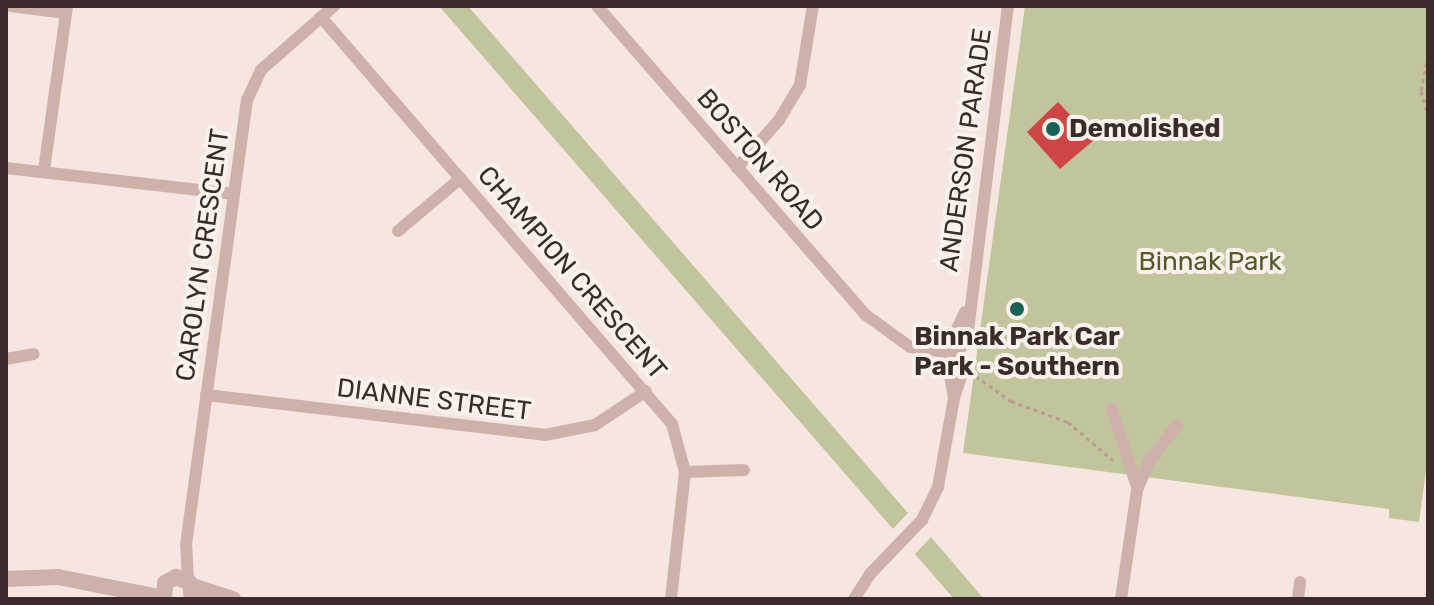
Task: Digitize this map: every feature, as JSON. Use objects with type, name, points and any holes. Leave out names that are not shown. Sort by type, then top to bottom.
[{"type":"street","points":[[11,6],[67,10],[44,170]]},
{"type":"street","name":"BOSTON ROAD","points":[[597,6],[860,308],[895,337],[951,353]]},
{"type":"street","points":[[733,163],[771,129],[800,85],[813,6]]},
{"type":"street","name":"ANDERSON PARADE","points":[[854,599],[932,504],[943,471],[954,398],[962,373],[951,353],[968,331],[968,300],[1008,6]]},
{"type":"street","name":"CHAMPION CRESCENT","points":[[327,10],[461,178],[672,424],[685,472],[671,599]]},
{"type":"street","name":"CAROLYN CRESCENT","points":[[177,589],[186,545],[244,116],[255,80],[327,10]]},
{"type":"street","points":[[6,168],[233,194]]},
{"type":"street","points":[[398,231],[461,178]]},
{"type":"street","points":[[6,359],[34,354]]},
{"type":"street","name":"DIANNE STREET","points":[[206,395],[545,435],[595,425],[646,391]]},
{"type":"street","points":[[1112,409],[1137,490]]},
{"type":"street","points":[[1121,599],[1137,490],[1149,462],[1177,425]]},
{"type":"street","points":[[685,472],[744,470]]},
{"type":"street","points":[[6,578],[40,576],[177,589],[233,599]]},
{"type":"street","points":[[1298,599],[1300,582]]},
{"type":"path","points":[[1428,55],[1421,91],[1428,115]]},
{"type":"path","points":[[972,374],[1011,401],[1061,418],[1119,466]]},
{"type":"green space","points":[[439,6],[468,6],[908,513],[893,529]]},
{"type":"green space","name":"Binnak Park","points":[[1025,6],[1428,6],[1428,456],[1419,522],[1389,518],[1389,509],[963,453]]},
{"type":"green space","points":[[931,537],[984,599],[954,599],[915,554]]},
{"type":"building","name":"Demolished","points":[[1058,102],[1094,140],[1060,169],[1027,132]]},
{"type":"place","name":"Demolished","points":[[1053,129]]},
{"type":"place","name":"Binnak Park Car Park - Southern","points":[[1017,309]]}]
